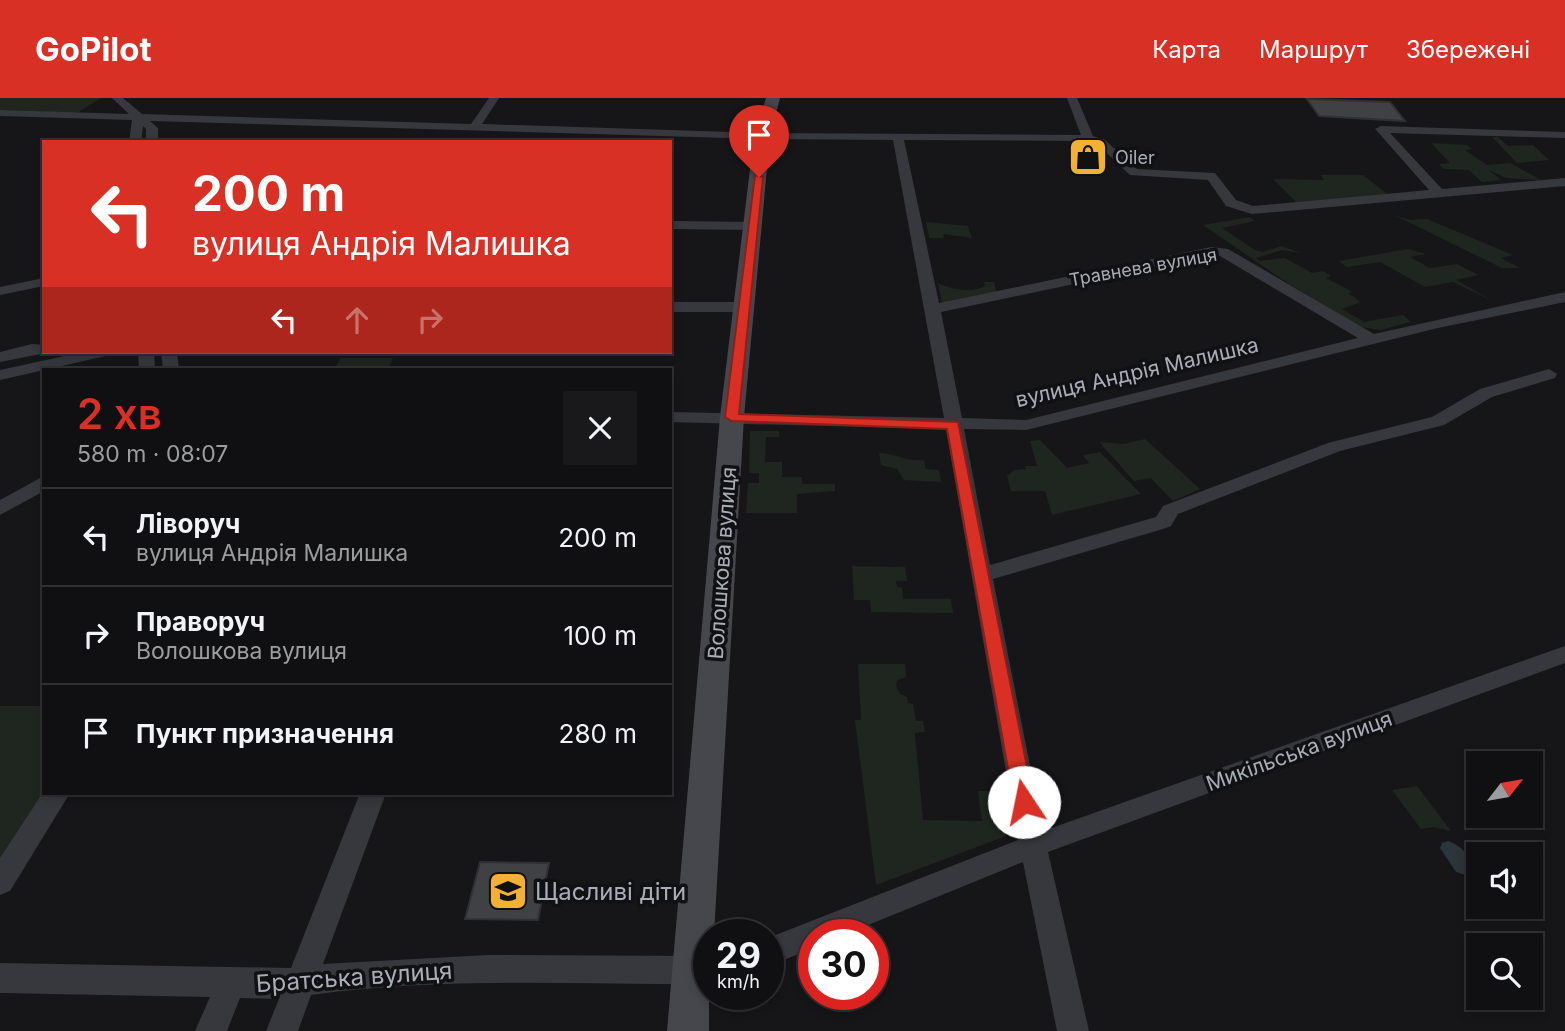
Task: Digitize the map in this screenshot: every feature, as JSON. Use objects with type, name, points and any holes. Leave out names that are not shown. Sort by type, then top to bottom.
[{"type":"street","points":[[475,127],[494,98]]},
{"type":"street","name":"Волошкова вулиця","points":[[703,919],[704,794],[732,417],[746,307],[762,136],[773,98]]},
{"type":"street","points":[[1072,98],[1088,138]]},
{"type":"street","points":[[122,100],[152,128]]},
{"type":"street","points":[[82,116],[98,104]]},
{"type":"street","points":[[0,113],[138,117],[298,129],[475,127],[898,139],[921,136],[1088,138],[1101,142],[1134,172],[1211,176],[1217,180],[1231,204],[1252,210],[1565,182]]},
{"type":"street","points":[[0,126],[13,115]]},
{"type":"street","points":[[135,136],[138,117]]},
{"type":"street","points":[[135,136],[161,123],[193,120]]},
{"type":"street","points":[[152,128],[152,140]]},
{"type":"street","points":[[1438,193],[1381,129],[1565,135]]},
{"type":"street","points":[[898,139],[933,309],[1033,846],[1073,1031]]},
{"type":"street","points":[[672,225],[754,226]]},
{"type":"street","name":"Травнева вулиця","points":[[933,309],[1211,251],[1223,252],[1373,340]]},
{"type":"street","points":[[0,291],[42,282]]},
{"type":"street","name":"вулиця Андрія Малишка","points":[[672,417],[1026,425],[1489,311],[1565,297]]},
{"type":"street","points":[[672,307],[746,307]]},
{"type":"street","points":[[0,357],[32,349],[42,354]]},
{"type":"street","points":[[0,375],[45,355],[65,354]]},
{"type":"street","points":[[982,574],[1036,561],[1156,524],[1164,521],[1170,510],[1251,475],[1334,447],[1438,421],[1486,393],[1549,374]]},
{"type":"street","points":[[0,509],[42,483]]},
{"type":"street","name":"Микільська вулиця","points":[[1033,846],[1565,654]]},
{"type":"street","points":[[0,882],[56,795]]},
{"type":"street","points":[[282,1031],[372,795]]},
{"type":"street","points":[[784,946],[1033,846]]},
{"type":"street","name":"Братська вулиця","points":[[0,978],[281,984],[302,980],[488,968],[693,970]]},
{"type":"street","points":[[211,1031],[231,984]]},
{"type":"street","name":"Волошкова вулиця","points":[[688,1031],[693,1009]]},
{"type":"shaded area","points":[[0,98],[101,98],[77,113],[0,110]]},
{"type":"shaded area","points":[[1492,137],[1498,137],[1508,146],[1533,145],[1549,160],[1517,163]]},
{"type":"shaded area","points":[[1431,143],[1467,145],[1472,149],[1465,150],[1487,165],[1510,163],[1541,180],[1506,178],[1489,170],[1501,180],[1482,182],[1469,170],[1444,169],[1439,164],[1450,163]]},
{"type":"shaded area","points":[[1321,175],[1363,175],[1387,194],[1297,203],[1273,179],[1324,180]]},
{"type":"shaded area","points":[[1394,215],[1411,220],[1427,219],[1513,255],[1501,258],[1520,268],[1502,268]]},
{"type":"shaded area","points":[[1250,217],[1255,221],[1222,228],[1255,250],[1263,252],[1281,246],[1301,253],[1282,250],[1256,258],[1259,261],[1285,258],[1312,273],[1323,271],[1331,276],[1326,278],[1353,292],[1348,293],[1361,302],[1342,309],[1364,322],[1403,315],[1411,322],[1380,330],[1360,327],[1289,284],[1203,225]]},
{"type":"shaded area","points":[[926,222],[968,226],[972,238],[943,234],[944,238],[929,238]]},
{"type":"shaded area","points":[[1408,249],[1426,254],[1410,257],[1430,268],[1457,264],[1478,275],[1456,280],[1495,302],[1453,282],[1425,287],[1380,262],[1347,267],[1339,261]]},
{"type":"shaded area","points":[[984,282],[994,282],[996,292],[942,303],[938,283],[968,290],[985,286]]},
{"type":"shaded area","points":[[340,358],[393,358],[388,368],[335,368]]},
{"type":"shaded area","points":[[750,431],[779,431],[779,437],[766,437],[765,462],[782,462],[782,477],[802,477],[802,484],[835,484],[835,491],[797,494],[797,513],[746,513],[748,483],[759,483],[759,473],[749,473]]},
{"type":"shaded area","points":[[1145,439],[1200,489],[1173,501],[1151,478],[1134,481],[1099,442],[1123,444]]},
{"type":"shaded area","points":[[1040,440],[1067,468],[1089,463],[1083,455],[1100,452],[1141,494],[1052,515],[1045,491],[1011,491],[1007,476],[1014,470],[1026,469],[1025,466],[1037,466],[1030,441]]},
{"type":"shaded area","points":[[879,453],[924,460],[926,469],[939,470],[941,482],[904,480],[897,469],[881,465]]},
{"type":"shaded area","points":[[852,566],[905,567],[907,581],[896,581],[897,587],[902,588],[903,599],[951,599],[953,613],[871,612],[870,600],[854,600]]},
{"type":"shaded area","points":[[858,664],[905,664],[906,677],[897,680],[896,686],[900,694],[907,697],[908,703],[913,704],[916,721],[923,721],[925,732],[915,733],[923,820],[982,821],[978,791],[999,791],[1006,836],[876,885],[855,720],[861,720]]},
{"type":"shaded area","points":[[0,706],[42,706],[43,795],[0,865]]},
{"type":"shaded area","points":[[1417,786],[1451,831],[1433,827],[1421,829],[1392,790]]},
{"type":"shaded area","points":[[1448,841],[1466,853],[1466,875],[1456,872],[1440,848],[1442,843]]},
{"type":"building","points":[[1307,99],[1390,102],[1405,121],[1319,116]]},
{"type":"building","name":"Щасливі діти","points":[[480,862],[549,863],[538,920],[465,919]]},
{"type":"place","name":"Oiler","points":[[1088,157]]},
{"type":"place","name":"Щасливі діти","points":[[508,891]]},
{"type":"route","points":[[759,177],[732,417],[953,425],[1024,802]]}]
